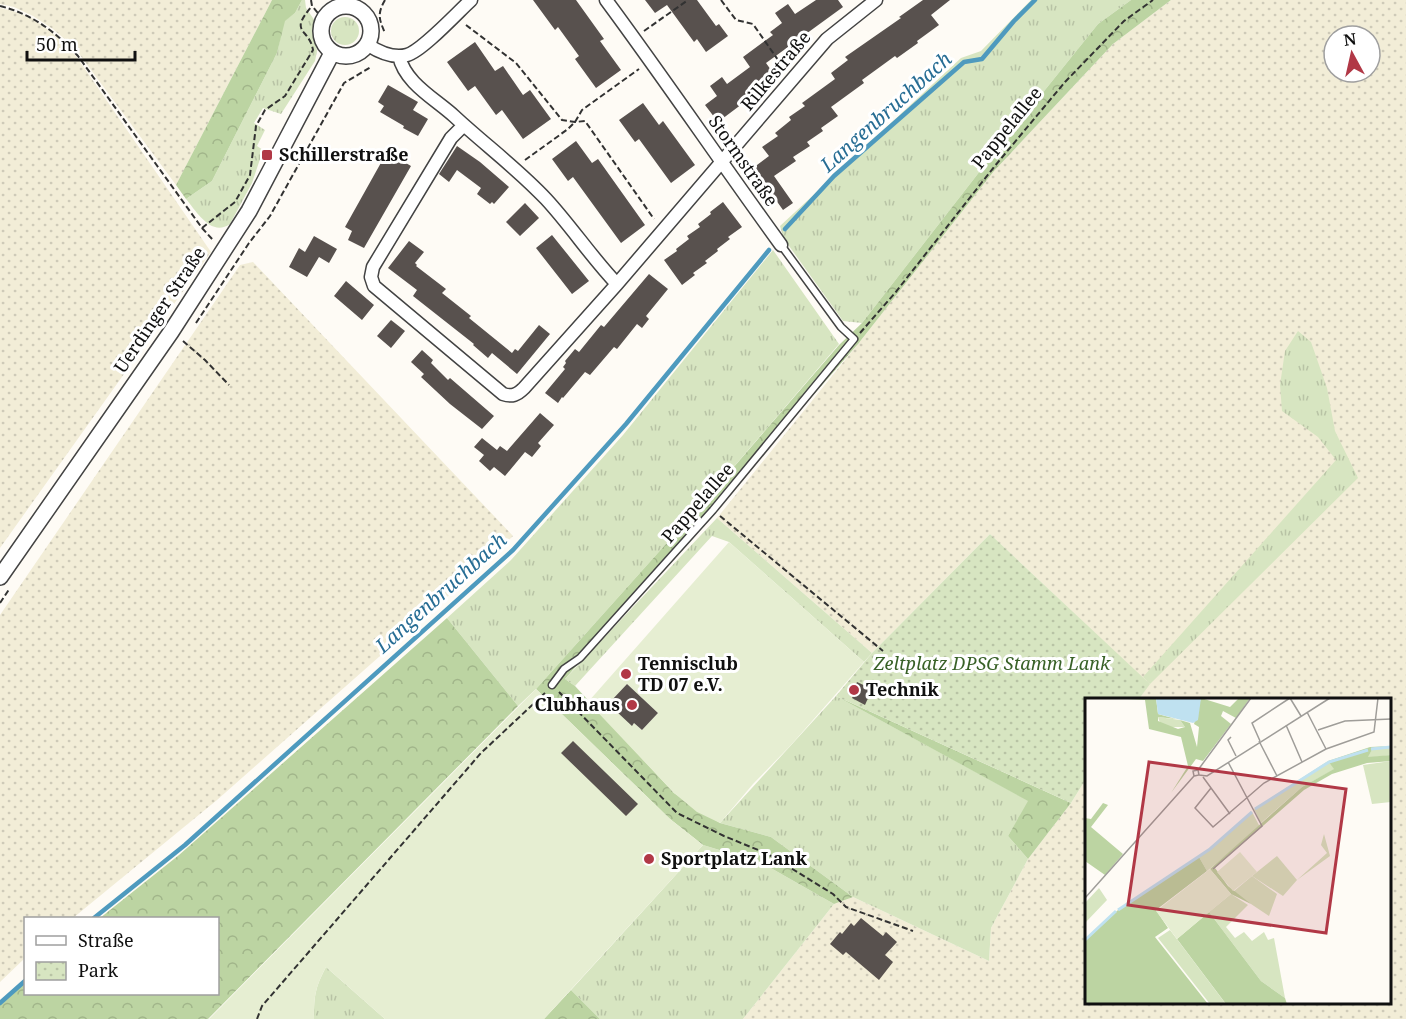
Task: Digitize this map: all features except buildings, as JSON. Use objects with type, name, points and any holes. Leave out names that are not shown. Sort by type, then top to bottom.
[{"type":"street","points":[[368,45],[391,55],[408,55],[415,52],[471,0]]},
{"type":"street","name":"Stormstraße","points":[[606,0],[781,245]]},
{"type":"street","name":"Rilkestraße","points":[[617,284],[827,39],[876,0]]},
{"type":"street","points":[[358,4],[369,20],[371,28],[368,45],[361,52],[352,56],[342,57],[332,53],[325,47],[321,38],[322,20],[337,7],[358,4]]},
{"type":"street","name":"Uerdinger Straße","points":[[0,577],[171,332],[243,221],[332,53]]},
{"type":"street","points":[[399,56],[401,67],[412,81],[464,125],[545,198],[617,284],[524,388],[514,396],[503,394],[374,286],[371,277],[373,267],[451,138],[464,125]]},
{"type":"lane","name":"Stormstraße","points":[[781,245],[841,327],[854,339]]},
{"type":"lane","name":"Pappelallee","points":[[552,685],[564,669],[580,658],[713,510],[854,339]]},
{"type":"path","points":[[311,0],[312,6],[322,20]]},
{"type":"path","points":[[385,0],[379,14],[385,33]]},
{"type":"path","points":[[634,38],[688,0]]},
{"type":"path","points":[[721,0],[736,20],[753,24],[792,80]]},
{"type":"path","name":"Pappelallee","points":[[854,339],[895,292],[1065,82],[1124,21],[1153,0]]},
{"type":"path","points":[[0,6],[33,17],[64,41],[78,56],[202,228],[235,202],[250,175],[256,126],[265,110],[285,96],[313,50],[312,43],[301,31],[300,23],[302,17],[312,6]]},
{"type":"path","points":[[455,15],[470,30],[516,63],[562,120],[585,121],[663,231]]},
{"type":"path","points":[[514,169],[568,129],[582,110],[651,61]]},
{"type":"path","points":[[344,82],[370,67]]},
{"type":"path","points":[[183,341],[229,385]]},
{"type":"path","points":[[713,510],[883,651]]},
{"type":"path","points":[[257,1019],[262,1006],[481,753],[552,685],[677,813],[768,854],[833,894],[846,908],[913,931]]},
{"type":"shaded area","points":[[0,0],[272,0],[176,185],[80,55],[67,41],[33,16],[14,7],[0,4]]},
{"type":"shaded area","points":[[1171,0],[1406,0],[1406,1019],[743,1019],[834,904],[853,897],[989,961],[991,928],[1028,859],[1071,803],[1085,781],[1085,1004],[1391,1004],[1391,698],[1140,698],[1149,684],[990,534],[872,653],[717,518],[994,171],[1113,44]]},
{"type":"shaded area","points":[[0,8],[32,18],[64,43],[76,56],[211,252],[0,548]]},
{"type":"shaded area","points":[[253,262],[513,536],[217,800],[74,917],[24,917],[24,959],[0,982],[0,615],[240,265]]},
{"type":"green space","points":[[272,0],[302,0],[295,13],[285,21],[277,53],[212,181],[186,199],[176,185]]},
{"type":"green space","points":[[302,0],[305,0],[306,8],[315,21],[317,51],[315,61],[281,114],[263,108],[254,123],[265,130],[257,146],[263,150],[252,183],[230,224],[223,227],[211,225],[186,199],[212,181],[277,53],[284,21],[295,13]]},
{"type":"green space","points":[[1031,0],[1131,0],[1098,24],[862,323],[843,321],[784,239],[780,226],[961,58],[981,51]]},
{"type":"green space","points":[[1131,0],[1171,0],[1113,44],[994,171],[858,344],[565,679],[575,686],[674,793],[720,823],[771,837],[853,897],[834,904],[762,863],[703,845],[670,819],[536,689],[708,497],[839,345],[862,323],[1098,24]]},
{"type":"green space","points":[[345,17],[355,21],[359,31],[355,41],[345,45],[335,41],[331,31],[335,21]]},
{"type":"green space","points":[[773,250],[839,344],[708,497],[536,689],[518,706],[447,618],[511,560],[623,435]]},
{"type":"green space","points":[[1298,331],[1311,342],[1327,388],[1335,431],[1358,478],[1150,684],[1143,677],[1336,460],[1318,437],[1282,411],[1280,385],[1285,351]]},
{"type":"green space","points":[[717,518],[872,653],[864,662],[729,542],[712,536],[575,686],[565,679]]},
{"type":"green space","name":"Zeltplatz DPSG Stamm Lank","points":[[990,534],[1150,684],[1140,698],[1085,698],[1085,781],[1071,803],[836,696],[872,653]]},
{"type":"green space","points":[[729,542],[864,662],[720,823],[697,812],[674,793],[588,702]],"holes":[[[627,684],[658,713],[642,730],[634,723],[632,725],[611,701]]]},
{"type":"green space","points":[[447,618],[518,706],[208,1019],[0,1019],[0,1005],[24,984],[24,995],[219,995],[219,917],[101,917],[179,855]]},
{"type":"green space","points":[[536,689],[670,819],[703,845],[544,1019],[385,1019],[326,967],[316,992],[314,1019],[209,1019]]},
{"type":"green space","points":[[836,696],[1029,801],[1008,836],[1028,859],[991,928],[989,961],[853,897],[771,837],[720,823]]},
{"type":"green space","points":[[836,696],[1071,803],[1028,859],[1008,836],[1028,801]]},
{"type":"green space","points":[[703,845],[762,863],[834,904],[743,1019],[600,1019],[571,990]]},
{"type":"green space","points":[[326,967],[385,1019],[314,1019],[316,992]]},
{"type":"green space","points":[[571,990],[600,1019],[544,1019]]},
{"type":"waterway","name":"Langenbruchbach","points":[[785,229],[834,176],[964,62],[982,59],[1035,0]]},
{"type":"waterway","name":"Langenbruchbach","points":[[95,917],[185,845],[513,550],[626,424],[769,250]]},
{"type":"waterway","name":"Langenbruchbach","points":[[0,1003],[24,982]]},
{"type":"place","name":"Schillerstraße","points":[[267,155]]},
{"type":"place","name":"Tennisclub TD 07 e.V.","points":[[626,674]]},
{"type":"place","name":"Technik","points":[[854,690]]},
{"type":"place","name":"Clubhaus","points":[[632,705]]},
{"type":"place","name":"Sportplatz Lank","points":[[649,859]]}]
